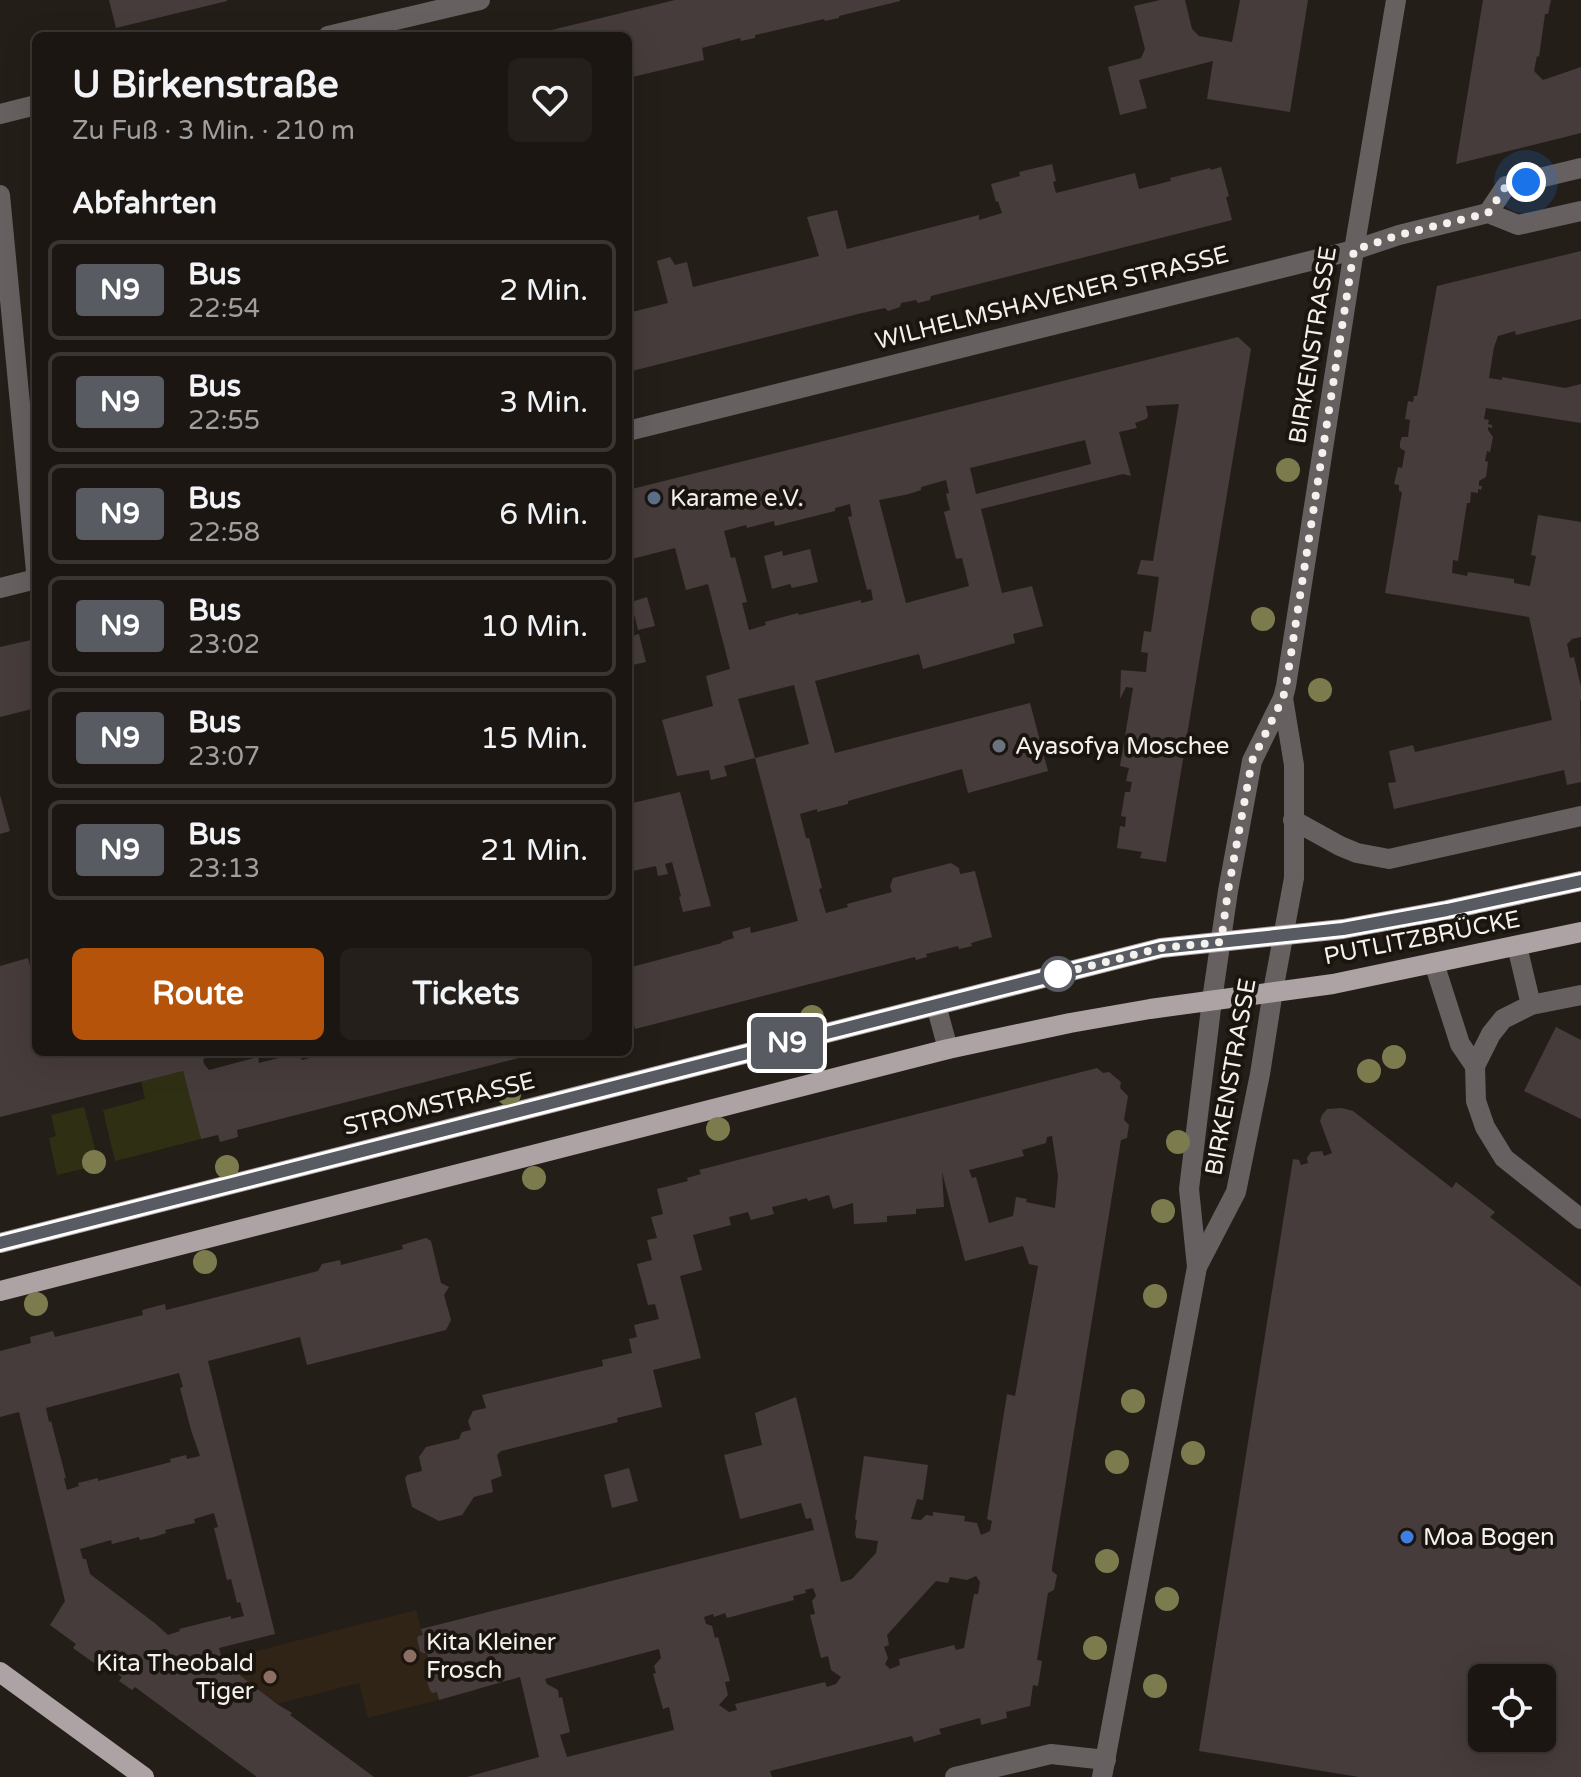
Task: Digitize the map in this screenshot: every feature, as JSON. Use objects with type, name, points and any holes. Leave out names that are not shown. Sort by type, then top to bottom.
[{"type":"main road","name":"PUTLITZBRÜCKE","points":[[1284,935],[1352,927],[1447,910],[1572,883]]},
{"type":"main road","name":"PUTLITZBRÜCKE","points":[[1273,991],[1333,984],[1577,933]]},
{"type":"main road","name":"STROMSTRASSE","points":[[0,1243],[1161,948],[1284,935]]},
{"type":"main road","points":[[0,1291],[948,1049],[1070,1023],[1273,991]]},
{"type":"main road","points":[[0,1672],[144,1777]]},
{"type":"street","points":[[345,32],[480,0]]},
{"type":"street","name":"BIRKENSTRASSE","points":[[1104,1769],[1197,1267],[1189,1189],[1228,891],[1252,761],[1283,698],[1396,0]]},
{"type":"street","points":[[0,114],[32,106]]},
{"type":"street","points":[[1488,213],[1506,186],[1581,168]]},
{"type":"street","points":[[0,195],[32,529]]},
{"type":"street","name":"WILHELMSHAVENER STRASSE","points":[[632,430],[1354,250],[1399,235],[1488,213],[1518,225],[1581,211]]},
{"type":"street","points":[[0,588],[32,580]]},
{"type":"street","name":"BIRKENSTRASSE","points":[[1197,1267],[1236,1192],[1294,878],[1294,765],[1283,698]]},
{"type":"street","points":[[1293,820],[1357,853],[1389,859],[1581,816]]},
{"type":"street","points":[[1517,946],[1531,1005]]},
{"type":"street","points":[[1434,963],[1460,1044],[1475,1066]]},
{"type":"street","points":[[1581,995],[1531,1005],[1503,1019],[1491,1034],[1475,1066],[1476,1101],[1485,1127],[1504,1158],[1581,1219]]},
{"type":"street","points":[[936,1005],[948,1049]]},
{"type":"street","points":[[955,1777],[1051,1754],[1104,1769]]},
{"type":"shaded area","points":[[416,1610],[421,1629],[459,1620],[477,1690],[368,1718],[359,1683],[277,1704],[176,1672]]},
{"type":"green space","points":[[183,1071],[201,1139],[115,1161],[103,1110],[145,1099],[141,1081]]},
{"type":"green space","points":[[84,1107],[99,1165],[57,1175],[49,1138],[56,1136],[51,1115]]},
{"type":"building","points":[[109,0],[227,0],[227,1],[116,28]]},
{"type":"building","points":[[675,0],[900,0],[839,18],[702,48],[704,60],[632,77],[632,32],[543,32]]},
{"type":"building","points":[[1160,0],[1185,0],[1192,29],[1199,36],[1232,42],[1240,0],[1308,0],[1290,112],[1207,99],[1213,61],[1139,80],[1147,108],[1120,115],[1108,67],[1141,58],[1145,49],[1134,6]]},
{"type":"building","points":[[1483,0],[1551,0],[1548,14],[1545,14],[1534,71],[1543,80],[1581,67],[1581,133],[1456,164]]},
{"type":"building","points":[[1052,164],[1056,193],[1135,173],[1139,189],[1171,181],[1170,178],[1221,167],[1232,220],[931,296],[930,300],[901,303],[900,307],[888,311],[885,308],[862,313],[632,371],[632,312],[668,303],[657,261],[670,257],[675,265],[687,262],[693,287],[819,256],[807,217],[837,210],[847,249],[979,215],[979,220],[1002,213],[991,184],[1020,176],[1019,172]]},
{"type":"building","points":[[1581,251],[1581,319],[1516,335],[1515,331],[1498,336],[1489,378],[1502,380],[1502,377],[1565,388],[1581,384],[1581,423],[1486,408],[1484,419],[1492,425],[1488,430],[1493,437],[1485,461],[1488,462],[1486,477],[1479,481],[1481,490],[1471,492],[1470,503],[1467,503],[1458,561],[1453,560],[1452,573],[1467,576],[1468,572],[1514,579],[1514,583],[1530,586],[1536,556],[1531,555],[1538,515],[1581,522],[1581,637],[1567,644],[1570,658],[1574,657],[1581,687],[1581,782],[1567,785],[1564,770],[1394,809],[1388,783],[1396,782],[1389,751],[1413,745],[1415,752],[1552,720],[1529,617],[1385,593],[1402,492],[1399,485],[1394,484],[1398,467],[1402,468],[1405,451],[1400,448],[1400,442],[1402,437],[1408,437],[1410,420],[1405,419],[1408,401],[1413,402],[1414,396],[1417,396],[1437,286]]},
{"type":"building","points":[[1238,337],[1251,349],[1166,862],[1140,858],[1142,852],[1117,848],[1120,826],[1125,827],[1126,817],[1121,816],[1125,792],[1130,792],[1132,782],[1126,781],[1129,768],[1120,766],[1133,688],[1126,687],[1120,699],[1121,670],[1146,672],[1148,653],[1141,652],[1144,631],[1151,632],[1159,577],[1137,574],[1141,560],[1153,561],[1179,404],[1146,406],[1148,416],[1135,423],[1137,428],[1119,432],[1131,476],[1123,474],[981,509],[1002,593],[1032,586],[1043,626],[1013,634],[1015,643],[923,669],[919,654],[815,681],[835,753],[1030,703],[1048,771],[968,793],[962,769],[848,801],[848,804],[800,814],[806,838],[809,838],[826,913],[892,892],[890,886],[893,878],[951,863],[959,868],[960,874],[975,871],[992,937],[971,943],[972,946],[959,949],[958,946],[926,954],[927,957],[916,960],[915,957],[635,1029],[632,1017],[632,967],[722,943],[734,938],[732,932],[750,927],[751,933],[798,921],[755,758],[724,766],[727,776],[711,780],[709,770],[677,776],[662,720],[713,706],[706,676],[730,669],[708,584],[686,590],[675,548],[632,559],[632,489]],"holes":[[[1085,440],[1091,464],[976,494],[970,468]],[[946,480],[950,510],[944,512],[956,559],[962,558],[969,586],[906,603],[879,500],[909,494]],[[850,504],[852,516],[848,517],[867,590],[871,589],[873,600],[798,613],[749,630],[742,603],[747,602],[735,557],[731,558],[724,531],[774,521],[775,526],[835,511],[835,508]],[[794,685],[809,744],[755,758],[738,699]]]},
{"type":"building","points":[[810,549],[818,582],[772,589],[764,556],[782,551],[783,556]]},
{"type":"building","points":[[647,597],[655,626],[638,630],[632,602]]},
{"type":"building","points":[[639,634],[646,662],[632,665],[632,636]]},
{"type":"building","points":[[32,640],[32,709],[0,717],[0,647]]},
{"type":"building","points":[[680,792],[711,906],[683,912],[672,862],[665,864],[668,874],[658,876],[656,866],[632,871],[632,803]]},
{"type":"building","points":[[0,795],[10,831],[0,834]]},
{"type":"building","points":[[28,958],[32,974],[32,1056],[206,1056],[204,1064],[209,1070],[258,1057],[259,1063],[286,1056],[300,1056],[302,1060],[316,1056],[526,1056],[237,1130],[238,1137],[220,1142],[218,1135],[201,1139],[183,1071],[0,1117],[0,966]]},
{"type":"building","points":[[1556,1027],[1581,1040],[1581,1119],[1524,1091]]},
{"type":"building","points":[[1097,1068],[1103,1073],[1109,1072],[1121,1082],[1120,1088],[1128,1096],[1124,1120],[1129,1125],[1127,1138],[1121,1140],[1052,1568],[1057,1575],[1054,1590],[1048,1593],[1037,1660],[1042,1661],[1038,1686],[1033,1685],[1030,1706],[1006,1712],[1007,1718],[981,1725],[980,1718],[939,1729],[941,1734],[914,1742],[912,1736],[770,1771],[772,1777],[467,1777],[539,1757],[520,1677],[439,1700],[437,1692],[430,1690],[426,1678],[432,1674],[427,1653],[420,1651],[417,1639],[423,1635],[421,1629],[814,1530],[811,1518],[806,1519],[801,1503],[740,1519],[724,1455],[762,1445],[755,1413],[796,1397],[841,1582],[852,1579],[876,1553],[878,1541],[856,1538],[855,1533],[864,1456],[928,1465],[923,1500],[917,1499],[911,1519],[921,1520],[926,1515],[933,1516],[933,1512],[965,1516],[964,1521],[977,1523],[981,1535],[990,1531],[992,1521],[987,1519],[1007,1394],[1015,1396],[1038,1266],[1029,1264],[1023,1246],[965,1261],[942,1172],[944,1207],[916,1209],[916,1214],[887,1216],[887,1222],[854,1224],[853,1203],[833,1209],[829,1195],[772,1207],[774,1214],[751,1220],[748,1212],[729,1217],[731,1225],[693,1235],[702,1270],[680,1276],[701,1358],[653,1370],[662,1407],[617,1418],[618,1422],[501,1451],[497,1455],[502,1476],[491,1480],[493,1492],[474,1497],[462,1515],[439,1521],[412,1507],[405,1479],[407,1475],[422,1471],[419,1457],[426,1447],[459,1439],[462,1432],[471,1430],[468,1421],[473,1411],[486,1408],[482,1395],[603,1366],[602,1360],[632,1353],[629,1339],[637,1337],[634,1325],[659,1319],[655,1304],[648,1305],[637,1264],[652,1260],[647,1240],[657,1238],[651,1217],[663,1214],[657,1189],[688,1181],[687,1178],[701,1174],[699,1170]],"holes":[[[1052,1136],[1058,1176],[1055,1208],[1016,1197],[1013,1216],[989,1223],[976,1177],[972,1178],[969,1170],[1024,1156],[1022,1150],[1046,1143],[1047,1137]],[[976,1576],[980,1582],[978,1594],[974,1594],[964,1648],[956,1650],[954,1645],[899,1659],[900,1665],[890,1669],[885,1664],[888,1658],[884,1647],[889,1645],[887,1635],[936,1581],[948,1583],[950,1577],[967,1580]],[[813,1588],[816,1596],[812,1601],[815,1614],[810,1615],[821,1658],[828,1656],[831,1670],[841,1677],[836,1684],[827,1687],[825,1682],[735,1704],[737,1710],[729,1712],[719,1705],[728,1695],[725,1682],[730,1681],[718,1637],[715,1638],[712,1626],[706,1624],[704,1617],[725,1613],[727,1618],[794,1600],[793,1596],[806,1593],[805,1590]],[[659,1649],[661,1658],[654,1666],[656,1673],[653,1674],[663,1709],[669,1707],[674,1730],[567,1757],[560,1735],[570,1732],[562,1697],[559,1698],[558,1690],[547,1684],[545,1679]]]},
{"type":"building","name":"Moa Bogen","points":[[1327,1109],[1353,1111],[1452,1188],[1456,1182],[1495,1212],[1490,1217],[1581,1287],[1581,1777],[1359,1777],[1199,1751],[1293,1159],[1299,1160],[1301,1165],[1308,1163],[1311,1152],[1322,1151],[1324,1156],[1332,1153],[1320,1121]]},
{"type":"building","points":[[426,1238],[431,1241],[441,1283],[449,1287],[444,1295],[451,1320],[446,1330],[307,1365],[300,1337],[208,1361],[275,1634],[219,1648],[224,1665],[374,1777],[257,1777],[135,1687],[132,1690],[119,1681],[122,1677],[97,1659],[94,1663],[73,1648],[76,1644],[50,1625],[65,1601],[19,1412],[0,1417],[0,1351],[31,1343],[30,1337],[53,1331],[55,1337],[143,1315],[142,1310],[165,1304],[166,1310],[318,1271],[322,1264],[340,1260],[341,1265],[403,1249],[402,1245]],"holes":[[[179,1373],[183,1387],[180,1388],[200,1456],[170,1459],[171,1462],[98,1481],[98,1478],[78,1483],[79,1486],[67,1490],[46,1408]],[[214,1513],[218,1527],[214,1528],[227,1580],[231,1579],[244,1616],[231,1619],[231,1616],[179,1629],[168,1635],[90,1574],[86,1559],[83,1559],[80,1549],[111,1540],[112,1544],[139,1537],[140,1540],[154,1537],[166,1533],[165,1530],[195,1523],[194,1519]]]},
{"type":"building","points":[[629,1468],[638,1501],[612,1508],[604,1475]]},
{"type":"bus line","name":"N9","points":[[0,1243],[1161,948],[1343,929],[1581,881]]},
{"type":"place","name":"Karame e.V.","points":[[654,498]]},
{"type":"place","name":"Ayasofya Moschee","points":[[999,746]]},
{"type":"place","name":"Moa Bogen","points":[[1407,1537]]},
{"type":"place","name":"Kita Kleiner Frosch","points":[[410,1656]]},
{"type":"place","name":"Kita Theobald Tiger","points":[[270,1677]]},
{"type":"route","points":[[1058,974],[1054,975],[1161,948],[1221,942],[1252,761],[1286,686],[1354,250],[1399,235],[1488,213],[1506,186],[1526,182]]}]
